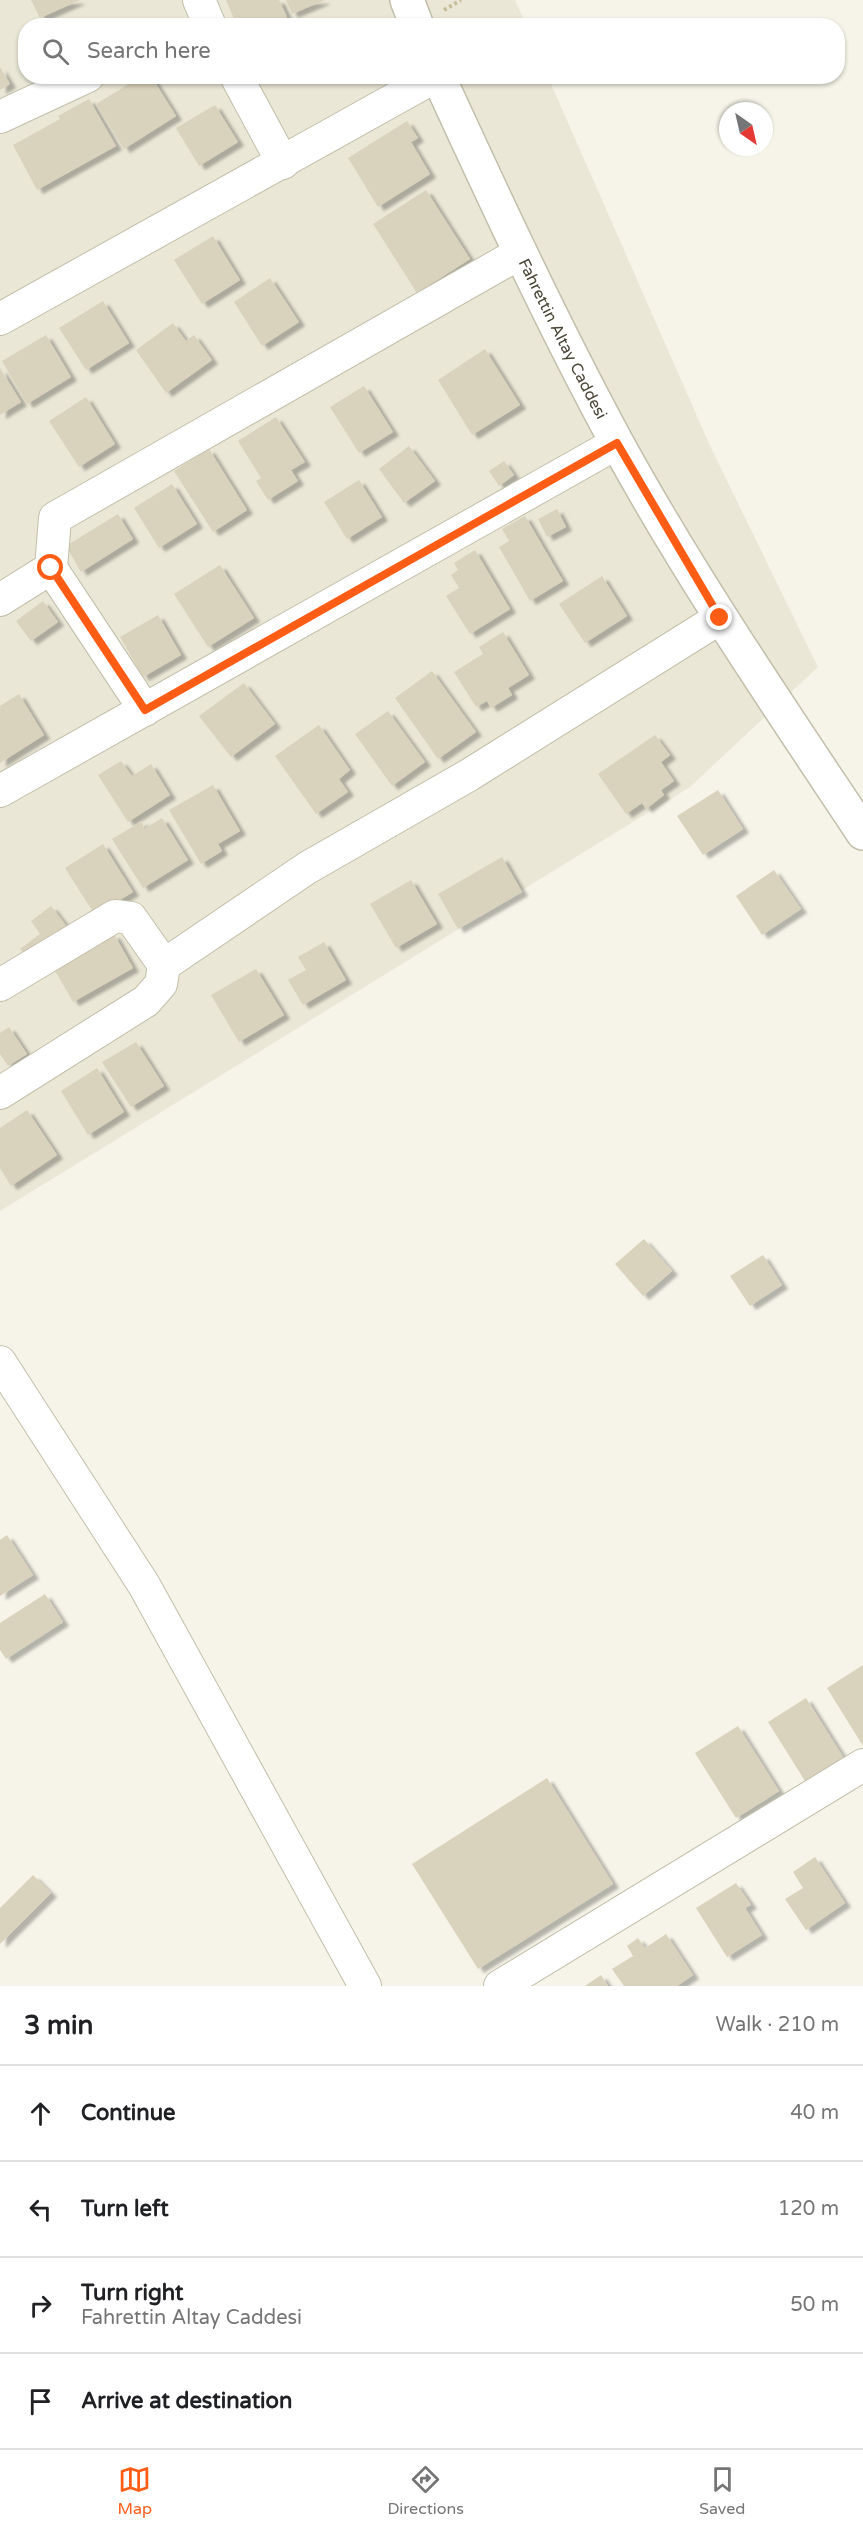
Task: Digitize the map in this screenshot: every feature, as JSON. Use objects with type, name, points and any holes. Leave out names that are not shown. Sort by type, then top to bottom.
[{"type":"street","points":[[407,0],[414,18]]},
{"type":"street","points":[[0,117],[71,84]]},
{"type":"street","points":[[240,84],[283,163]]},
{"type":"street","points":[[0,319],[423,84]]},
{"type":"street","name":"Fahrettin Altay Caddesi","points":[[441,84],[520,253],[617,443],[720,618],[863,833]]},
{"type":"street","points":[[145,710],[51,568],[55,518],[520,253]]},
{"type":"street","points":[[0,791],[617,443]]},
{"type":"street","points":[[0,600],[51,568]]},
{"type":"street","points":[[164,965],[307,868],[469,775],[720,618]]},
{"type":"street","points":[[0,985],[115,916],[131,918],[164,965],[161,984],[146,1001],[0,1094]]},
{"type":"street","points":[[0,1362],[144,1585],[365,1986]]},
{"type":"street","points":[[500,1986],[863,1765]]},
{"type":"shaded area","points":[[0,0],[515,0],[523,18],[18,18],[18,84],[551,84],[711,448],[818,667],[690,787],[0,1211]]},
{"type":"building","points":[[31,0],[80,0],[40,18]]},
{"type":"building","points":[[226,0],[279,0],[287,17],[285,18],[234,18]]},
{"type":"building","points":[[286,0],[325,0],[292,14]]},
{"type":"building","points":[[0,67],[10,84],[0,90]]},
{"type":"building","points":[[129,84],[156,84],[176,116],[124,149],[96,104]]},
{"type":"building","points":[[89,99],[116,146],[37,190],[13,145],[60,119],[58,116]]},
{"type":"building","points":[[215,105],[238,142],[199,166],[176,128]]},
{"type":"building","points":[[407,121],[418,138],[411,142],[430,174],[378,207],[348,158]]},
{"type":"building","points":[[426,190],[470,259],[417,293],[373,224]]},
{"type":"building","points":[[213,236],[240,280],[202,304],[174,260]]},
{"type":"building","points":[[270,278],[299,322],[262,346],[234,302]]},
{"type":"building","points":[[103,301],[129,343],[86,370],[59,328]]},
{"type":"building","points":[[173,323],[186,341],[194,335],[212,360],[166,393],[136,350]]},
{"type":"building","points":[[46,335],[71,377],[27,404],[2,361]]},
{"type":"building","points":[[485,349],[520,405],[472,435],[438,380]]},
{"type":"building","points":[[0,368],[21,402],[0,415]]},
{"type":"building","points":[[364,386],[393,432],[359,453],[330,407]]},
{"type":"building","points":[[86,397],[115,444],[79,467],[49,421]]},
{"type":"building","points":[[276,417],[305,462],[291,470],[298,481],[268,500],[256,481],[261,478],[238,441]]},
{"type":"building","points":[[409,446],[435,481],[404,503],[379,469]]},
{"type":"building","points":[[209,449],[247,510],[213,532],[174,471]]},
{"type":"building","points":[[504,461],[514,475],[499,486],[489,471]]},
{"type":"building","points":[[359,480],[382,517],[347,539],[324,502]]},
{"type":"building","points":[[172,484],[197,524],[159,548],[134,508]]},
{"type":"building","points":[[557,509],[566,527],[547,537],[538,519]]},
{"type":"building","points":[[118,514],[133,539],[81,572],[66,546]]},
{"type":"building","points":[[525,516],[563,581],[530,601],[499,547],[509,541],[502,529]]},
{"type":"building","points":[[475,550],[510,609],[470,634],[446,596],[459,588],[451,575],[458,570],[454,563]]},
{"type":"building","points":[[220,565],[254,618],[208,647],[174,594]]},
{"type":"building","points":[[602,576],[627,616],[585,643],[559,604]]},
{"type":"building","points":[[43,601],[58,622],[31,641],[16,621]]},
{"type":"building","points":[[158,615],[181,655],[143,677],[120,637]]},
{"type":"building","points":[[503,632],[529,675],[508,688],[512,695],[491,708],[487,701],[476,707],[454,672],[483,654],[479,647]]},
{"type":"building","points":[[432,671],[476,732],[438,759],[395,698]]},
{"type":"building","points":[[244,683],[275,724],[231,757],[199,716]]},
{"type":"building","points":[[19,694],[44,735],[0,763],[0,706]]},
{"type":"building","points":[[388,711],[425,762],[392,786],[355,734]]},
{"type":"building","points":[[319,725],[350,770],[339,779],[348,792],[316,814],[275,756]]},
{"type":"building","points":[[655,735],[670,755],[661,762],[674,781],[661,790],[664,795],[646,809],[642,803],[626,814],[598,774]]},
{"type":"building","points":[[121,761],[132,776],[151,764],[170,795],[128,822],[98,775]]},
{"type":"building","points":[[213,785],[240,831],[218,844],[222,851],[201,864],[169,810]]},
{"type":"building","points":[[718,790],[743,829],[703,855],[677,816]]},
{"type":"building","points":[[162,818],[188,860],[143,888],[112,839],[142,821],[144,829]]},
{"type":"building","points":[[103,844],[133,892],[95,915],[65,868]]},
{"type":"building","points":[[502,857],[522,892],[458,929],[438,894]]},
{"type":"building","points":[[774,870],[801,909],[762,935],[736,896]]},
{"type":"building","points":[[411,880],[437,924],[396,948],[370,904]]},
{"type":"building","points":[[51,906],[68,928],[27,958],[20,949],[40,934],[31,921]]},
{"type":"building","points":[[114,934],[133,968],[73,1002],[54,969]]},
{"type":"building","points":[[324,942],[346,980],[303,1005],[288,980],[306,970],[298,957]]},
{"type":"building","points":[[256,969],[284,1015],[239,1042],[211,995]]},
{"type":"building","points":[[9,1027],[27,1054],[8,1066],[0,1054],[0,1033]]},
{"type":"building","points":[[136,1042],[164,1086],[131,1107],[102,1062]]},
{"type":"building","points":[[97,1068],[124,1112],[88,1135],[61,1091]]},
{"type":"building","points":[[27,1110],[57,1155],[11,1186],[0,1168],[0,1128]]},
{"type":"building","points":[[644,1239],[672,1271],[643,1296],[615,1264]]},
{"type":"building","points":[[763,1255],[782,1285],[750,1306],[730,1276]]},
{"type":"building","points":[[7,1535],[33,1575],[0,1596],[0,1540]]},
{"type":"building","points":[[45,1594],[63,1622],[6,1659],[0,1650],[0,1623]]},
{"type":"building","points":[[863,1665],[863,1746],[827,1688]]},
{"type":"building","points":[[806,1698],[843,1757],[805,1781],[768,1722]]},
{"type":"building","points":[[738,1726],[779,1791],[736,1818],[695,1753]]},
{"type":"building","points":[[547,1778],[613,1884],[478,1969],[412,1864]]},
{"type":"building","points":[[815,1857],[845,1903],[806,1930],[785,1899],[803,1888],[793,1872]]},
{"type":"building","points":[[33,1875],[51,1893],[0,1944],[0,1908]]},
{"type":"building","points":[[736,1883],[751,1905],[745,1908],[762,1935],[727,1957],[696,1908]]},
{"type":"building","points":[[666,1934],[693,1975],[677,1986],[624,1986],[612,1969],[633,1956],[627,1946],[638,1938],[645,1948]]},
{"type":"building","points":[[601,1975],[608,1986],[585,1986]]},
{"type":"route","points":[[51,568],[145,710],[617,443],[720,618]]}]
